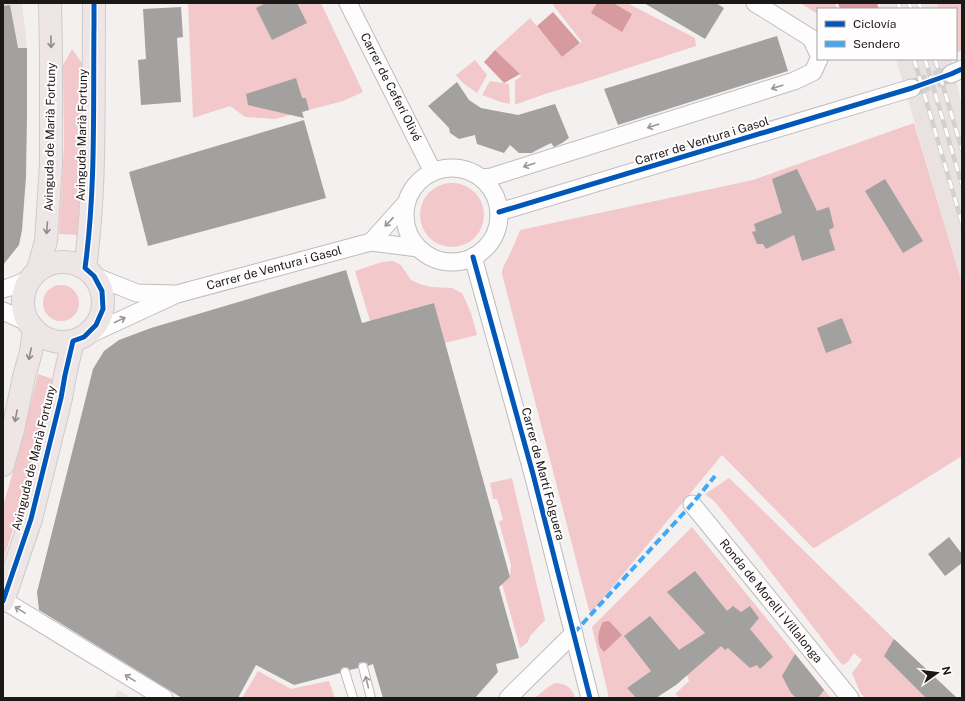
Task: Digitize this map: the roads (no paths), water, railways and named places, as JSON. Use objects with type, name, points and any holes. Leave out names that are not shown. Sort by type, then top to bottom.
[{"type":"main road","name":"Avinguda de Marià Fortuny","points":[[34,274],[46,241],[51,163],[50,3]]},
{"type":"main road","name":"Avinguda Marià Fortuny","points":[[90,272],[89,235],[92,186],[94,3]]},
{"type":"main road","points":[[53,262],[67,262],[90,272],[102,291],[103,308],[96,325],[79,339],[61,342],[49,340],[41,336],[31,326],[26,318],[23,304],[24,290],[34,274],[41,268],[53,262]]},
{"type":"main road","points":[[3,465],[13,430],[31,352],[31,326]]},
{"type":"main road","name":"Avinguda de Marià Fortuny","points":[[3,600],[31,518],[61,398],[65,375],[79,339]]},
{"type":"street","name":"Carrer de Ceferí Olivé","points":[[348,3],[433,172]]},
{"type":"street","points":[[755,3],[814,45]]},
{"type":"street","points":[[481,178],[491,177],[794,81],[816,65]]},
{"type":"street","name":"Carrer de Ventura i Gasol","points":[[499,212],[912,88]]},
{"type":"street","points":[[371,242],[406,203],[413,188],[420,180],[433,172],[449,168],[466,170],[481,178],[495,196],[499,212],[498,224],[492,239],[473,257],[466,260],[449,262],[433,259],[418,248],[409,234],[405,220],[406,203]]},
{"type":"street","name":"Carrer de Ventura i Gasol","points":[[79,339],[177,294],[371,242],[418,248]]},
{"type":"street","name":"Carrer de Martí Folguera","points":[[473,257],[534,474],[590,698]]},
{"type":"street","name":"Carrer de Ventura i Gasol","points":[[90,272],[136,293],[177,294]]},
{"type":"street","points":[[3,289],[10,288],[34,274]]},
{"type":"street","points":[[3,311],[31,326]]},
{"type":"street","name":"Ronda de Morell i Villalonga","points":[[692,504],[850,698]]},
{"type":"street","points":[[3,600],[164,698]]},
{"type":"street","points":[[508,698],[574,633]]},
{"type":"lane","points":[[363,667],[371,698]]},
{"type":"lane","points":[[345,672],[353,698]]},
{"type":"tunnel","points":[[912,88],[951,74]]},
{"type":"railway","points":[[898,3],[900,8]]},
{"type":"railway","points":[[909,3],[911,8]]},
{"type":"railway","points":[[919,3],[921,8]]},
{"type":"railway","points":[[914,60],[962,223]]},
{"type":"railway","points":[[925,60],[962,185]]},
{"type":"railway","points":[[935,60],[962,150]]}]
